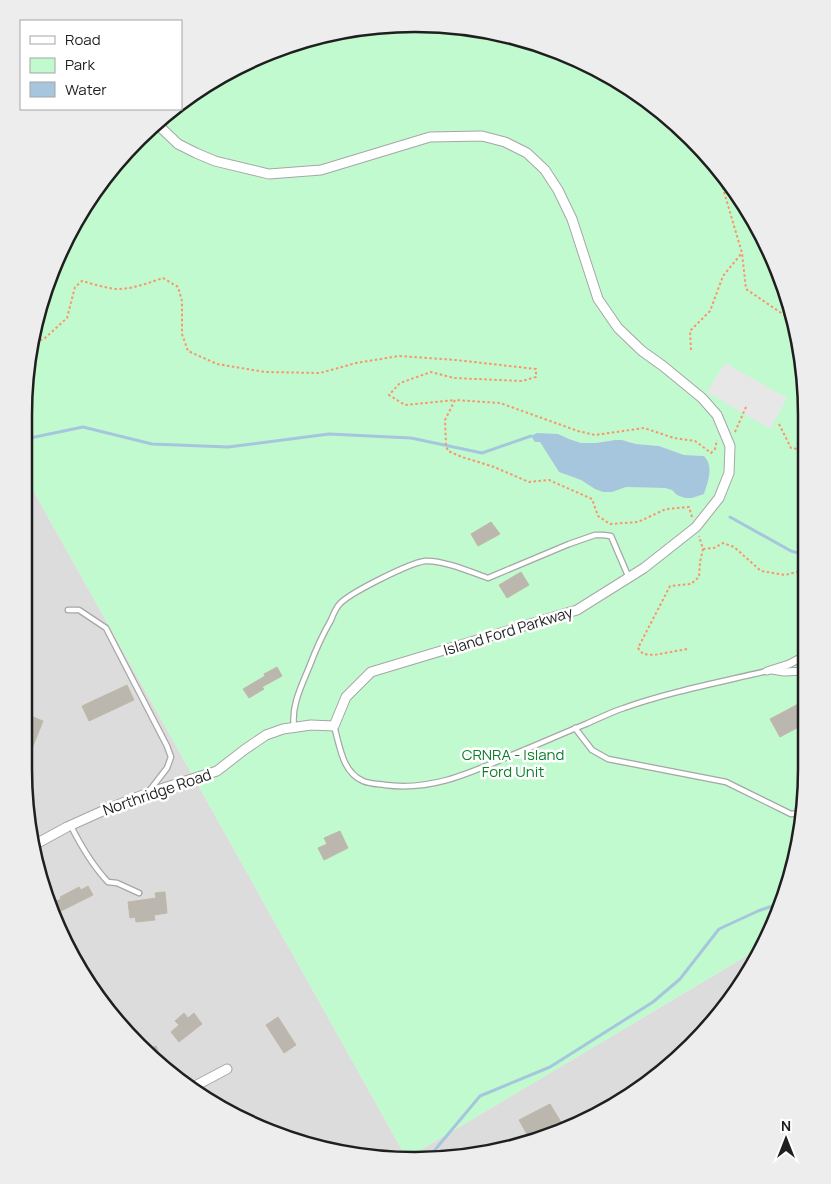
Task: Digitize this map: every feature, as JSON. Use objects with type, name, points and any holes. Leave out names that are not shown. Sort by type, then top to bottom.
[{"type":"street","name":"Island Ford Parkway","points":[[162,129],[178,144],[196,153],[215,161],[269,174],[320,170],[430,137],[482,136],[505,142],[527,153],[545,170],[558,190],[572,219],[598,299],[618,328],[642,351],[702,398],[717,415],[730,446],[729,472],[719,498],[696,526],[644,568],[577,610],[371,672],[346,697],[334,726]]},
{"type":"street","points":[[770,671],[798,659]]},
{"type":"street","points":[[770,671],[798,671]]},
{"type":"street","name":"Northridge Road","points":[[40,842],[107,809],[148,793],[217,772],[266,735],[283,729],[311,725],[334,726]]},
{"type":"street","points":[[199,1084],[227,1069]]},
{"type":"lane","points":[[294,728],[293,717],[298,695],[320,640],[338,605],[396,571],[425,561],[443,563],[488,578],[569,544],[594,535],[603,535],[611,536],[629,578]]},
{"type":"lane","points":[[68,610],[79,610],[106,628],[167,746],[171,757],[167,768],[148,793]]},
{"type":"lane","points":[[334,726],[344,763],[349,771],[364,782],[394,786],[434,784],[467,774],[624,708],[672,694],[770,671]]},
{"type":"lane","points":[[576,728],[592,750],[608,759],[726,782],[790,814],[796,814]]},
{"type":"lane","points":[[71,826],[82,848],[99,873],[108,882],[117,883],[139,893]]},
{"type":"path","points":[[723,187],[742,253],[746,289],[785,315]]},
{"type":"path","points":[[691,350],[690,331],[710,311],[723,276],[742,253]]},
{"type":"path","points":[[40,340],[67,318],[75,287],[82,281],[116,289],[135,287],[163,278],[178,287],[182,301],[182,334],[188,351],[217,364],[265,372],[320,374],[356,363],[399,356],[536,369],[536,377],[522,381],[454,378],[431,372],[400,383],[389,395],[405,405],[455,400],[500,403],[578,431],[595,435],[644,428],[674,438],[695,441],[711,453],[715,449],[717,440],[735,432],[746,407]]},
{"type":"path","points":[[455,400],[444,420],[448,451],[529,482],[549,480],[592,499],[598,516],[610,524],[638,522],[666,509],[688,507],[703,549],[699,578],[691,584],[670,586],[638,648],[643,654],[654,655],[687,649]]},
{"type":"path","points":[[779,424],[791,448],[798,449]]},
{"type":"path","points":[[703,549],[714,548],[723,543],[734,546],[762,571],[786,574],[798,571]]},
{"type":"shaded area","points":[[725,363],[787,398],[770,429],[707,392]]},
{"type":"shaded area","points":[[32,488],[403,1151],[391,1151],[390,1149],[387,1151],[341,1144],[292,1131],[246,1112],[203,1087],[163,1056],[128,1021],[97,981],[72,938],[53,892],[46,868],[40,843],[33,794]]},
{"type":"shaded area","points":[[750,954],[719,1002],[686,1039],[649,1072],[607,1100],[562,1122],[515,1138],[465,1148],[417,1152]]},
{"type":"green space","name":"CRNRA - Island Ford Unit","points":[[416,32],[441,33],[490,40],[539,53],[585,72],[628,97],[668,128],[703,163],[734,203],[759,246],[778,292],[785,316],[791,341],[798,390],[798,794],[791,843],[778,892],[750,954],[417,1152],[403,1151],[32,488],[32,416],[33,390],[40,341],[53,292],[62,269],[72,246],[97,203],[112,182],[145,145],[182,112],[203,97],[246,72],[269,62],[292,53],[341,40],[390,33]],"holes":[[[558,434],[581,443],[615,440],[629,441],[636,444],[659,446],[684,455],[704,456],[704,494],[692,498],[677,495],[672,490],[665,488],[626,487],[612,492],[595,489],[581,480],[559,472],[540,442]]]},
{"type":"water","points":[[537,433],[558,434],[581,443],[622,440],[636,444],[659,446],[684,455],[704,456],[709,464],[709,469],[704,494],[685,498],[665,488],[626,487],[612,492],[603,492],[581,480],[559,472],[540,442],[535,442],[531,436]]},
{"type":"building","points":[[491,522],[500,534],[478,546],[471,534]]},
{"type":"building","points":[[521,572],[529,585],[507,598],[499,585]]},
{"type":"building","points":[[277,667],[282,676],[262,687],[264,689],[249,698],[243,689]]},
{"type":"building","points":[[127,685],[134,700],[89,721],[82,706]]},
{"type":"building","points":[[798,704],[798,727],[780,737],[770,719]]},
{"type":"building","points":[[32,717],[43,721],[32,748]]},
{"type":"building","points":[[340,831],[348,848],[324,860],[318,848],[327,844],[324,838]]},
{"type":"building","points":[[88,886],[93,895],[61,911],[57,901],[61,899],[60,897],[79,887],[81,890]]},
{"type":"building","points":[[165,892],[167,913],[154,915],[155,920],[136,922],[135,917],[130,918],[128,902],[156,898],[155,893]]},
{"type":"building","points":[[184,1013],[188,1018],[194,1013],[202,1024],[179,1042],[171,1032],[179,1025],[175,1021]]},
{"type":"building","points":[[278,1017],[296,1045],[284,1053],[266,1025]]},
{"type":"building","points":[[550,1104],[561,1122],[527,1134],[519,1120]]},
{"type":"waterway","points":[[32,438],[83,427],[152,444],[228,447],[329,434],[411,438],[482,453],[531,436]]},
{"type":"waterway","points":[[730,517],[791,551],[798,553]]},
{"type":"waterway","points":[[434,1151],[480,1096],[550,1067],[653,1002],[680,979],[719,929],[773,906]]}]
